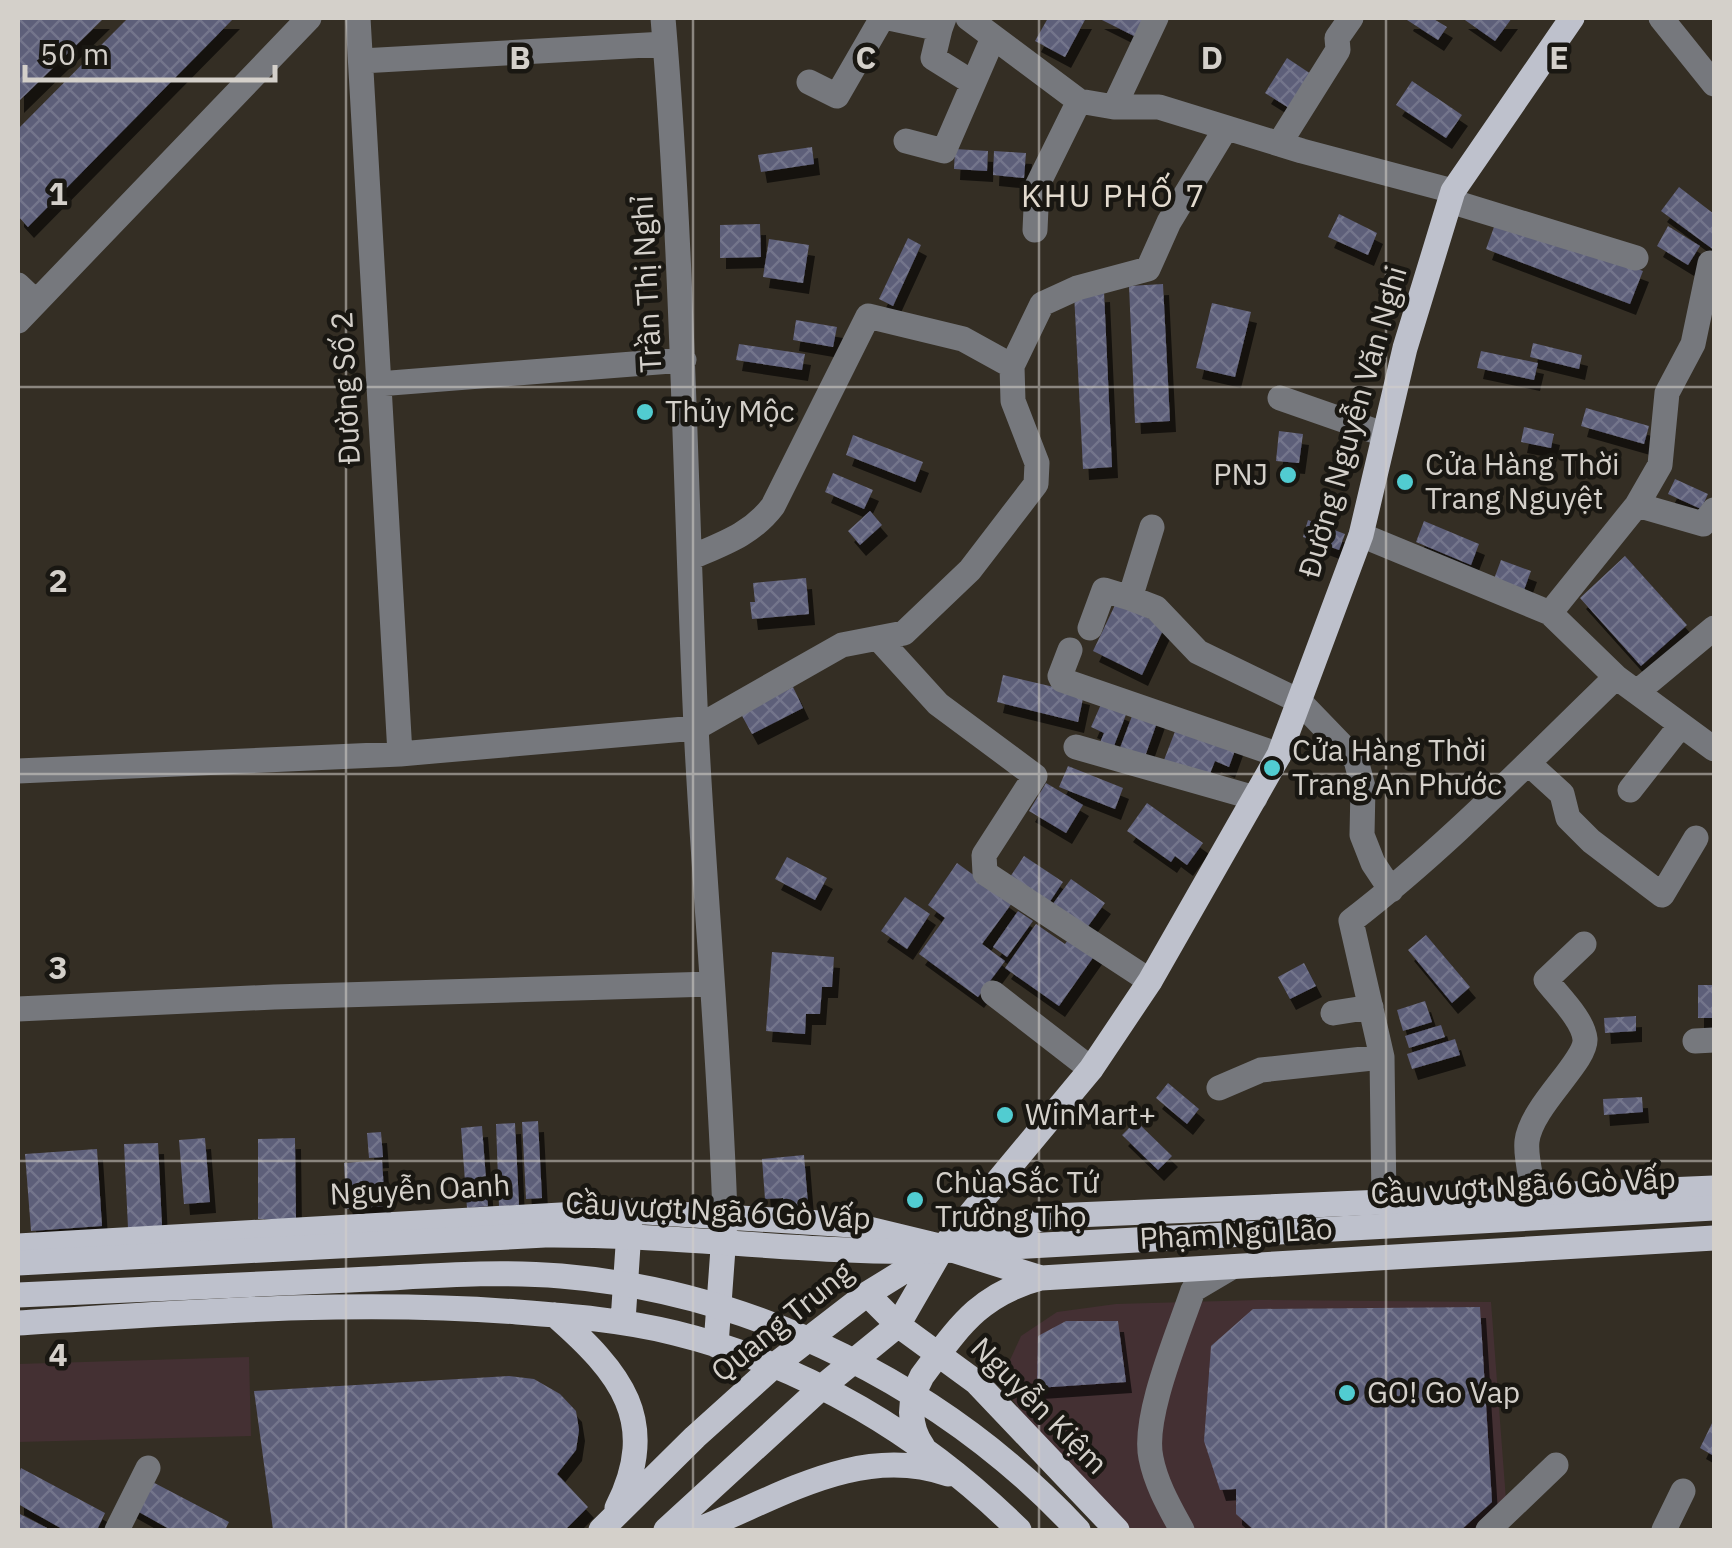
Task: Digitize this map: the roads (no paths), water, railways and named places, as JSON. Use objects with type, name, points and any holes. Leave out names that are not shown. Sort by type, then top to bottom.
[{"type":"main road","name":"Đường Nguyễn Văn Nghi","points":[[943,1247],[1091,1069],[1150,981],[1280,755],[1361,535],[1383,434],[1452,196],[1572,18]]},
{"type":"main road","name":"Phạm Ngũ Lão","points":[[943,1247],[1051,1216],[1714,1188]]},
{"type":"main road","name":"Cầu vượt Ngã 6 Gò Vấp","points":[[18,1264],[546,1235],[824,1252],[918,1252],[1714,1208]]},
{"type":"main road","name":"Nguyễn Oanh","points":[[18,1246],[630,1211],[852,1225],[943,1247]]},
{"type":"main road","points":[[623,1321],[630,1211]]},
{"type":"main road","points":[[716,1345],[725,1216]]},
{"type":"main road","name":"Phạm Ngũ Lão","points":[[943,1247],[1040,1278],[1714,1238]]},
{"type":"main road","points":[[666,1530],[822,1387],[898,1325],[943,1247]]},
{"type":"main road","name":"Quang Trung","points":[[606,1526],[695,1437],[774,1366],[867,1294],[943,1247]]},
{"type":"main road","points":[[18,1294],[505,1273],[598,1280],[673,1294],[781,1328],[872,1371],[953,1420],[1048,1498],[1078,1530]]},
{"type":"main road","points":[[925,1450],[913,1426],[912,1400],[922,1376],[975,1309],[994,1295],[1040,1278]]},
{"type":"main road","name":"Nguyễn Kiệm","points":[[867,1294],[898,1325],[939,1353],[998,1403],[1116,1530]]},
{"type":"main road","points":[[18,1323],[340,1306],[425,1307],[623,1321],[716,1345],[822,1387],[925,1450],[1019,1530]]},
{"type":"main road","points":[[556,1315],[606,1365],[632,1406],[635,1457],[627,1489],[606,1526]]},
{"type":"main road","points":[[696,1530],[826,1476],[871,1464],[920,1466],[968,1483]]},
{"type":"street","points":[[18,321],[27,294],[310,18]]},
{"type":"street","name":"Đường Số 2","points":[[358,18],[400,754]]},
{"type":"street","name":"Trần Thị Nghỉ","points":[[663,18],[684,360],[696,728],[712,984]]},
{"type":"street","points":[[809,82],[836,96],[885,18],[942,23],[933,58],[973,83]]},
{"type":"street","points":[[968,18],[1079,102],[1159,107],[1452,196],[1636,258]]},
{"type":"street","points":[[1114,107],[1156,18]]},
{"type":"street","points":[[1280,144],[1338,50],[1337,38],[1351,18]]},
{"type":"street","points":[[1661,18],[1714,84]]},
{"type":"street","points":[[906,141],[944,151],[992,38]]},
{"type":"street","points":[[360,61],[665,44]]},
{"type":"street","points":[[1035,230],[1036,186],[1079,102]]},
{"type":"street","points":[[18,771],[400,754],[696,728],[842,645],[904,633],[970,570],[1036,484],[1037,464],[1012,400],[1012,366],[1042,304],[1077,288],[1148,270],[1168,222],[1226,128]]},
{"type":"street","points":[[1550,613],[1637,505],[1660,465],[1668,394],[1692,344],[1710,262]]},
{"type":"street","points":[[690,558],[759,524],[772,506],[868,316],[963,339],[1012,366]]},
{"type":"street","points":[[378,384],[684,360]]},
{"type":"street","points":[[1280,398],[1383,434]]},
{"type":"street","points":[[1637,505],[1703,524],[1714,510]]},
{"type":"street","points":[[1130,598],[1152,527]]},
{"type":"street","points":[[1361,535],[1550,613],[1626,685],[1714,749]]},
{"type":"street","points":[[1090,628],[1104,590],[1130,598],[1156,608],[1198,652],[1299,701],[1356,760],[1363,788],[1362,835],[1372,863],[1391,890]]},
{"type":"street","points":[[1384,1202],[1382,1056],[1351,921],[1485,808],[1528,763],[1626,685],[1714,628]]},
{"type":"street","points":[[878,638],[938,704],[1035,776],[984,855],[985,873],[1150,981]]},
{"type":"street","points":[[1070,650],[1062,680],[1280,755]]},
{"type":"street","points":[[1630,790],[1681,725]]},
{"type":"street","points":[[1076,747],[1256,798]]},
{"type":"street","points":[[1528,763],[1562,794],[1568,818],[1662,895],[1696,838]]},
{"type":"street","points":[[1534,1196],[1527,1140],[1541,1104],[1582,1053],[1586,1042],[1580,1026],[1546,980],[1584,944]]},
{"type":"street","points":[[18,1009],[293,996],[712,984],[725,1216]]},
{"type":"street","points":[[992,993],[1091,1069]]},
{"type":"street","points":[[1333,1013],[1371,1008]]},
{"type":"street","points":[[1219,1088],[1261,1070],[1382,1056]]},
{"type":"street","points":[[1182,1530],[1164,1496],[1150,1455],[1154,1407],[1193,1290],[1232,1267]]},
{"type":"street","points":[[1488,1530],[1556,1465]]},
{"type":"street","points":[[117,1530],[148,1468]]},
{"type":"street","points":[[1664,1530],[1683,1491]]},
{"type":"place","name":"Thủy Mộc","points":[[645,412]]},
{"type":"place","name":"PNJ","points":[[1288,475]]},
{"type":"place","name":"Cửa Hàng Thời Trang Nguyệt","points":[[1405,482]]},
{"type":"place","name":"Cửa Hàng Thời Trang An Phước","points":[[1272,768]]},
{"type":"place","name":"WinMart+","points":[[1005,1115]]},
{"type":"place","name":"Chùa Sắc Tứ Trường Thọ","points":[[915,1200]]},
{"type":"place","name":"GO! Go Vap","points":[[1347,1393]]},
{"type":"district","name":"KHU PHỐ 7","points":[[1114,196]]}]
